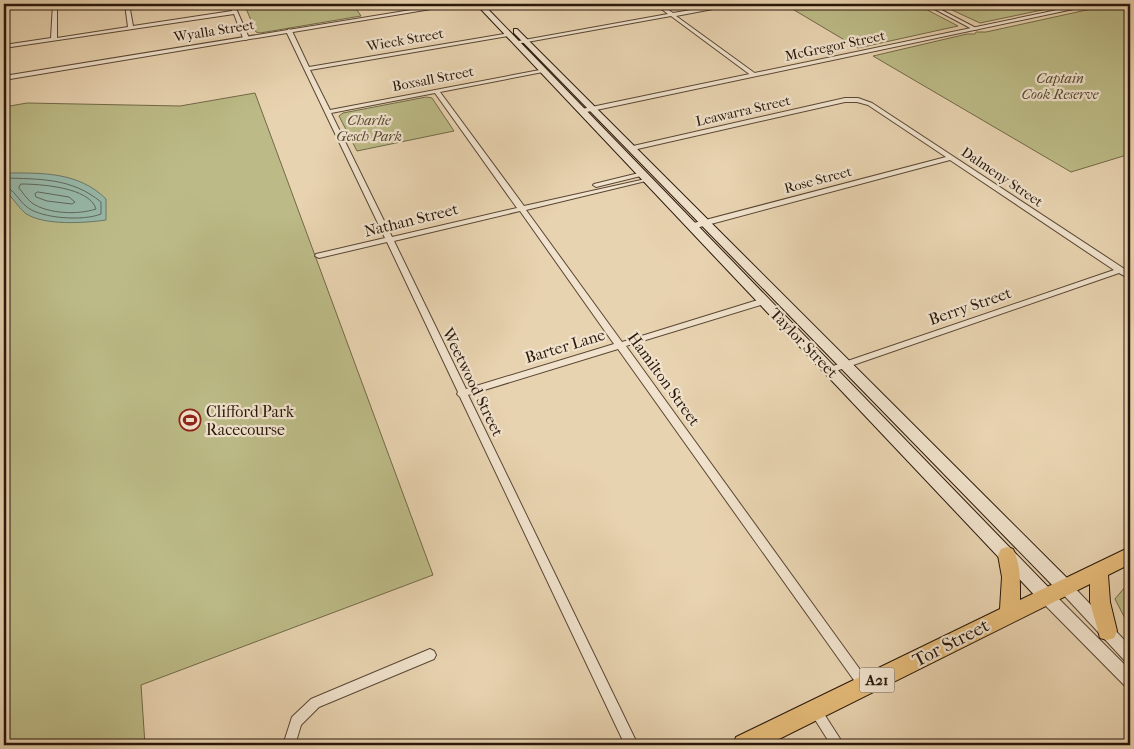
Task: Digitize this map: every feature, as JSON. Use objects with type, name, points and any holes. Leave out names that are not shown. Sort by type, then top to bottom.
[{"type":"highway","points":[[1007,555],[1011,577],[1010,613]]},
{"type":"highway","name":"Tor Street","points":[[744,745],[1130,555]]},
{"type":"highway","points":[[1099,571],[1100,602],[1107,631]]},
{"type":"main road","name":"Taylor Street","points":[[479,4],[508,34],[521,41],[594,108],[1065,587]]},
{"type":"main road","name":"Taylor Street","points":[[491,4],[543,70],[1046,596]]},
{"type":"street","points":[[54,39],[55,4]]},
{"type":"street","points":[[127,4],[130,28]]},
{"type":"street","points":[[232,4],[246,38]]},
{"type":"street","name":"Wyalla Street","points":[[4,78],[458,4]]},
{"type":"street","points":[[656,4],[754,75]]},
{"type":"street","points":[[521,41],[734,4]]},
{"type":"street","points":[[927,4],[976,29]]},
{"type":"street","name":"McGregor Street","points":[[582,111],[1094,4]]},
{"type":"street","points":[[4,47],[235,12]]},
{"type":"street","name":"Weetwood Street","points":[[289,31],[461,394],[632,745]]},
{"type":"street","name":"Wieck Street","points":[[306,69],[508,34]]},
{"type":"street","name":"Boxsall Street","points":[[327,112],[543,70]]},
{"type":"street","name":"Hamilton Street","points":[[437,90],[866,686]]},
{"type":"street","name":"Leawarra Street","points":[[633,148],[845,100],[858,100]]},
{"type":"street","name":"Dalmeny Street","points":[[858,100],[870,104],[1130,277]]},
{"type":"street","name":"Rose Street","points":[[693,226],[950,158]]},
{"type":"street","name":"Nathan Street","points":[[319,256],[645,176]]},
{"type":"street","name":"Berry Street","points":[[830,370],[1120,270]]},
{"type":"street","name":"Barter Lane","points":[[461,394],[764,301]]},
{"type":"street","name":"Taylor Street","points":[[1065,587],[1130,656]]},
{"type":"street","name":"Taylor Street","points":[[1046,596],[1130,681]]},
{"type":"street","points":[[288,745],[296,721],[315,703],[430,655]]},
{"type":"street","points":[[815,710],[838,745]]},
{"type":"green space","points":[[244,4],[353,4],[361,16],[260,33],[256,32]]},
{"type":"green space","points":[[784,4],[916,4],[958,26],[858,48]]},
{"type":"green space","points":[[939,4],[1071,4],[980,23]]},
{"type":"green space","name":"Captain Cook Reserve","points":[[1114,4],[1130,4],[1130,154],[1071,172],[873,56],[967,34],[975,34],[976,32],[986,32]]},
{"type":"green space","name":"Clifford Park Racecourse","points":[[255,93],[433,575],[141,685],[145,745],[4,745],[4,107],[27,103],[180,106]]},
{"type":"green space","name":"Charlie Gesch Park","points":[[426,97],[432,98],[454,131],[357,151],[339,116],[343,113]]},
{"type":"green space","points":[[1130,581],[1130,628],[1115,599]]},
{"type":"water","points":[[4,173],[45,174],[71,178],[83,183],[106,199],[106,220],[64,223],[33,217],[25,213],[4,190]]},
{"type":"place","name":"Clifford Park Racecourse","points":[[190,420]]}]
